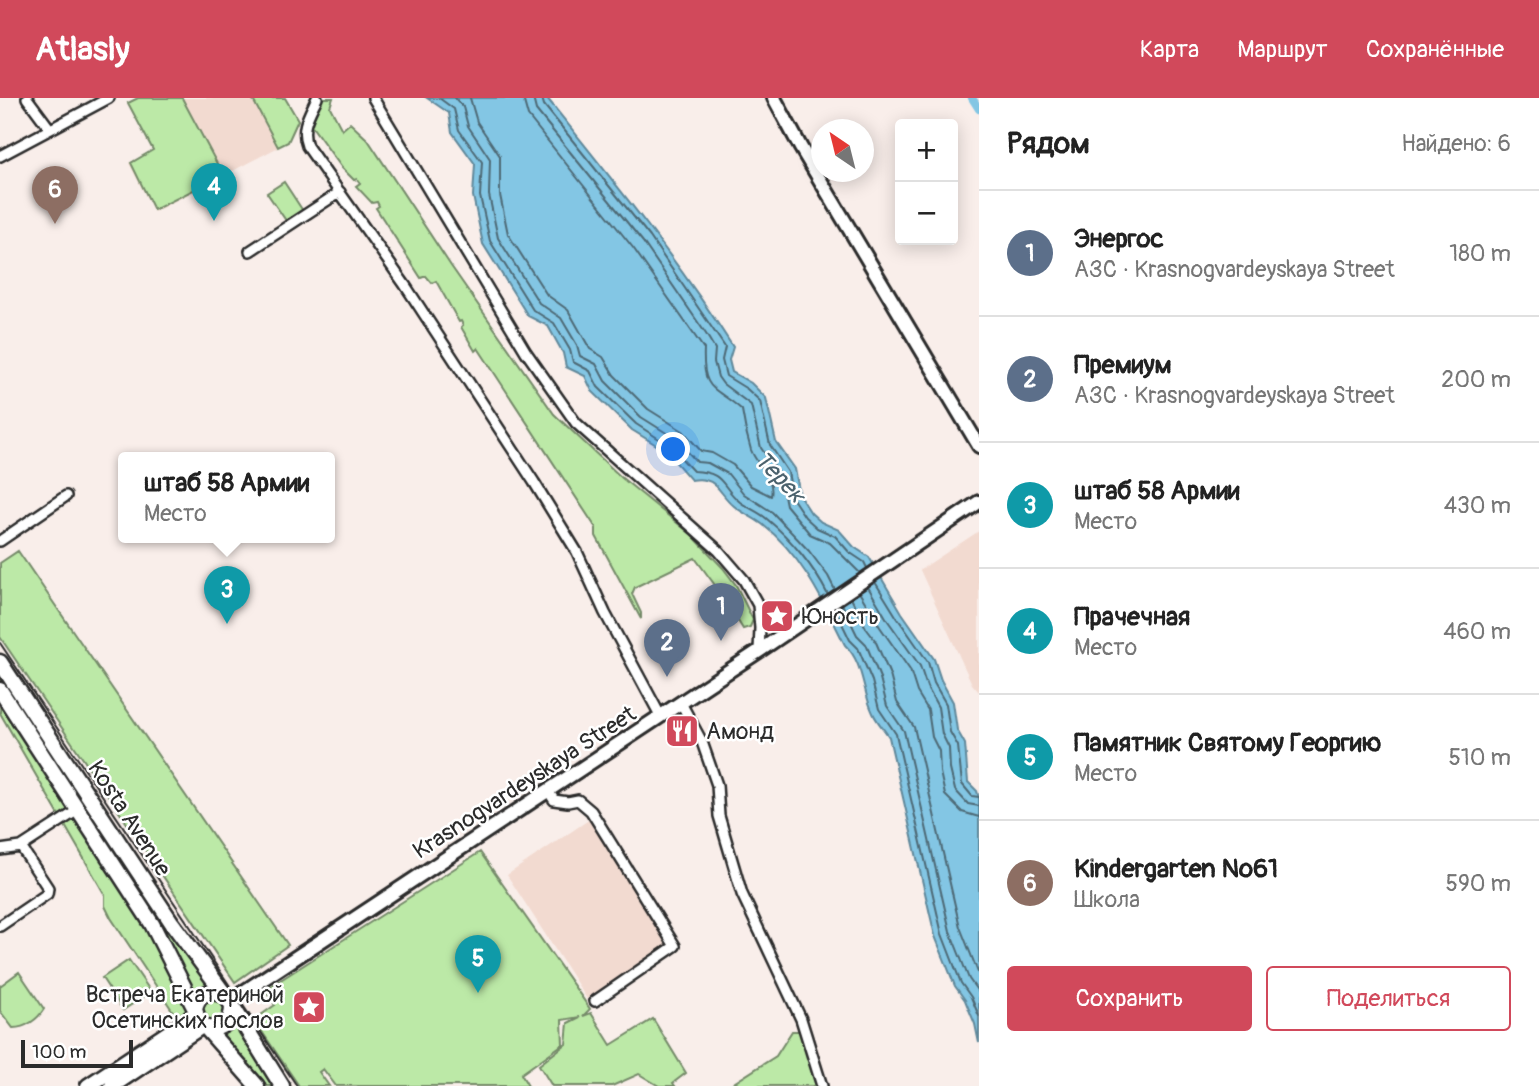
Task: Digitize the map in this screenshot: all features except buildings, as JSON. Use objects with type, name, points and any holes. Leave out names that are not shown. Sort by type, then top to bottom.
[{"type":"main road","points":[[774,98],[979,446]]},
{"type":"main road","name":"Krasnogvardeyskaya Street","points":[[229,1001],[549,792],[979,502]]},
{"type":"main road","name":"Kosta Avenue","points":[[0,662],[172,923],[229,1001],[282,1086]]},
{"type":"main road","name":"Kosta Avenue","points":[[0,690],[152,924],[200,1019],[257,1086]]},
{"type":"main road","points":[[215,992],[229,1001],[231,1017],[225,1025],[216,1028],[200,1019],[199,998],[215,992]]},
{"type":"main road","points":[[88,1086],[200,1019]]},
{"type":"main road","points":[[111,1086],[200,1019]]},
{"type":"street","points":[[27,98],[50,130]]},
{"type":"street","points":[[0,156],[109,98]]},
{"type":"street","points":[[317,98],[305,124],[304,138],[316,162],[417,303],[534,482],[577,552],[605,613],[661,717]]},
{"type":"street","points":[[373,98],[526,352],[576,423],[615,460],[664,499],[710,542],[744,580],[758,605],[759,652]]},
{"type":"street","points":[[250,251],[340,192]]},
{"type":"street","points":[[0,541],[66,496]]},
{"type":"street","points":[[681,703],[702,742],[717,785],[719,816],[742,894],[801,1019],[822,1086]]},
{"type":"street","points":[[549,792],[554,800],[578,800],[591,811],[675,947],[595,1002]]},
{"type":"street","points":[[0,850],[21,846],[78,810]]},
{"type":"street","points":[[0,926],[47,894],[48,888],[21,846]]},
{"type":"shaded area","points":[[140,98],[285,98],[299,121],[288,142],[154,212],[129,163],[153,150],[130,103]]},
{"type":"shaded area","points":[[979,531],[979,692],[972,684],[920,570]]},
{"type":"shaded area","points":[[590,819],[669,944],[587,999],[507,875]]},
{"type":"green space","points":[[138,98],[182,98],[223,175],[154,210],[131,163],[153,150],[128,103]]},
{"type":"green space","points":[[252,98],[285,98],[298,120],[288,142],[278,147]]},
{"type":"green space","points":[[321,98],[333,98],[330,107],[342,130],[350,123],[368,140],[554,414],[622,478],[692,535],[723,568],[736,585],[753,620],[750,627],[743,629],[695,558],[635,587],[632,594],[641,619],[596,536],[596,528],[478,348],[475,351],[461,327],[461,321],[459,322],[436,281],[432,283],[426,276],[421,278],[376,208],[379,206],[377,202],[372,203],[356,186],[360,183],[357,179],[354,180],[342,168],[313,128],[308,127]]},
{"type":"green space","points":[[284,182],[303,211],[287,222],[267,193]]},
{"type":"green space","points":[[18,551],[288,945],[235,982],[0,637],[0,563]]},
{"type":"green space","points":[[0,669],[214,988],[196,997],[54,764],[0,682]]},
{"type":"green space","points":[[0,705],[149,926],[186,1008],[182,1016],[174,1013],[111,918],[105,906],[105,895],[0,713]]},
{"type":"green space","points":[[480,852],[590,1009],[583,1016],[591,1013],[611,1045],[653,1019],[686,1073],[673,1083],[675,1086],[659,1086],[639,1074],[612,1086],[552,1086],[539,1065],[566,1044],[568,1023],[580,1017],[562,1020],[563,1044],[521,1074],[528,1086],[336,1086],[323,1069],[319,1072],[329,1086],[299,1086],[254,1020],[275,1005],[265,990]]},
{"type":"green space","points":[[129,960],[151,992],[123,1010],[102,978]]},
{"type":"green space","points":[[19,972],[44,1009],[31,1022],[13,1028],[0,1011],[0,986]]},
{"type":"green space","points":[[209,999],[217,999],[224,1006],[224,1014],[217,1021],[209,1021],[202,1014],[202,1006]]},
{"type":"green space","points":[[234,1018],[278,1086],[265,1086],[214,1031]]},
{"type":"green space","points":[[792,1031],[801,1031],[826,1086],[729,1086],[776,1056]]},
{"type":"water","name":"Терек","points":[[427,98],[547,98],[643,220],[712,314],[733,347],[729,360],[732,372],[751,383],[766,398],[776,442],[795,469],[800,496],[811,513],[821,522],[839,530],[854,547],[869,557],[902,613],[934,659],[953,702],[957,730],[965,744],[968,782],[977,791],[979,798],[979,1043],[975,1024],[965,1000],[955,986],[935,936],[889,737],[869,704],[856,660],[845,645],[820,596],[800,564],[776,536],[740,511],[712,483],[700,479],[691,480],[666,451],[632,430],[592,391],[585,376],[566,367],[563,353],[548,326],[528,316],[483,244],[473,196],[475,164],[452,132],[449,113]]},
{"type":"waterway","points":[[972,98],[979,109]]},
{"type":"tram line","points":[[0,643],[297,1086]]},
{"type":"place","name":"Прачечная","points":[[214,221]]},
{"type":"place","name":"Kindergarten №61","points":[[55,224]]},
{"type":"place","name":"Юность","points":[[777,616]]},
{"type":"place","name":"штаб 58 Армии","points":[[227,624]]},
{"type":"place","name":"Энергос","points":[[721,641]]},
{"type":"place","name":"Премиум","points":[[667,677]]},
{"type":"place","name":"Амонд","points":[[682,731]]},
{"type":"place","name":"Памятник Святому Георгию","points":[[478,993]]},
{"type":"place","name":"Встреча Екатериной Осетинских послов","points":[[309,1007]]}]
